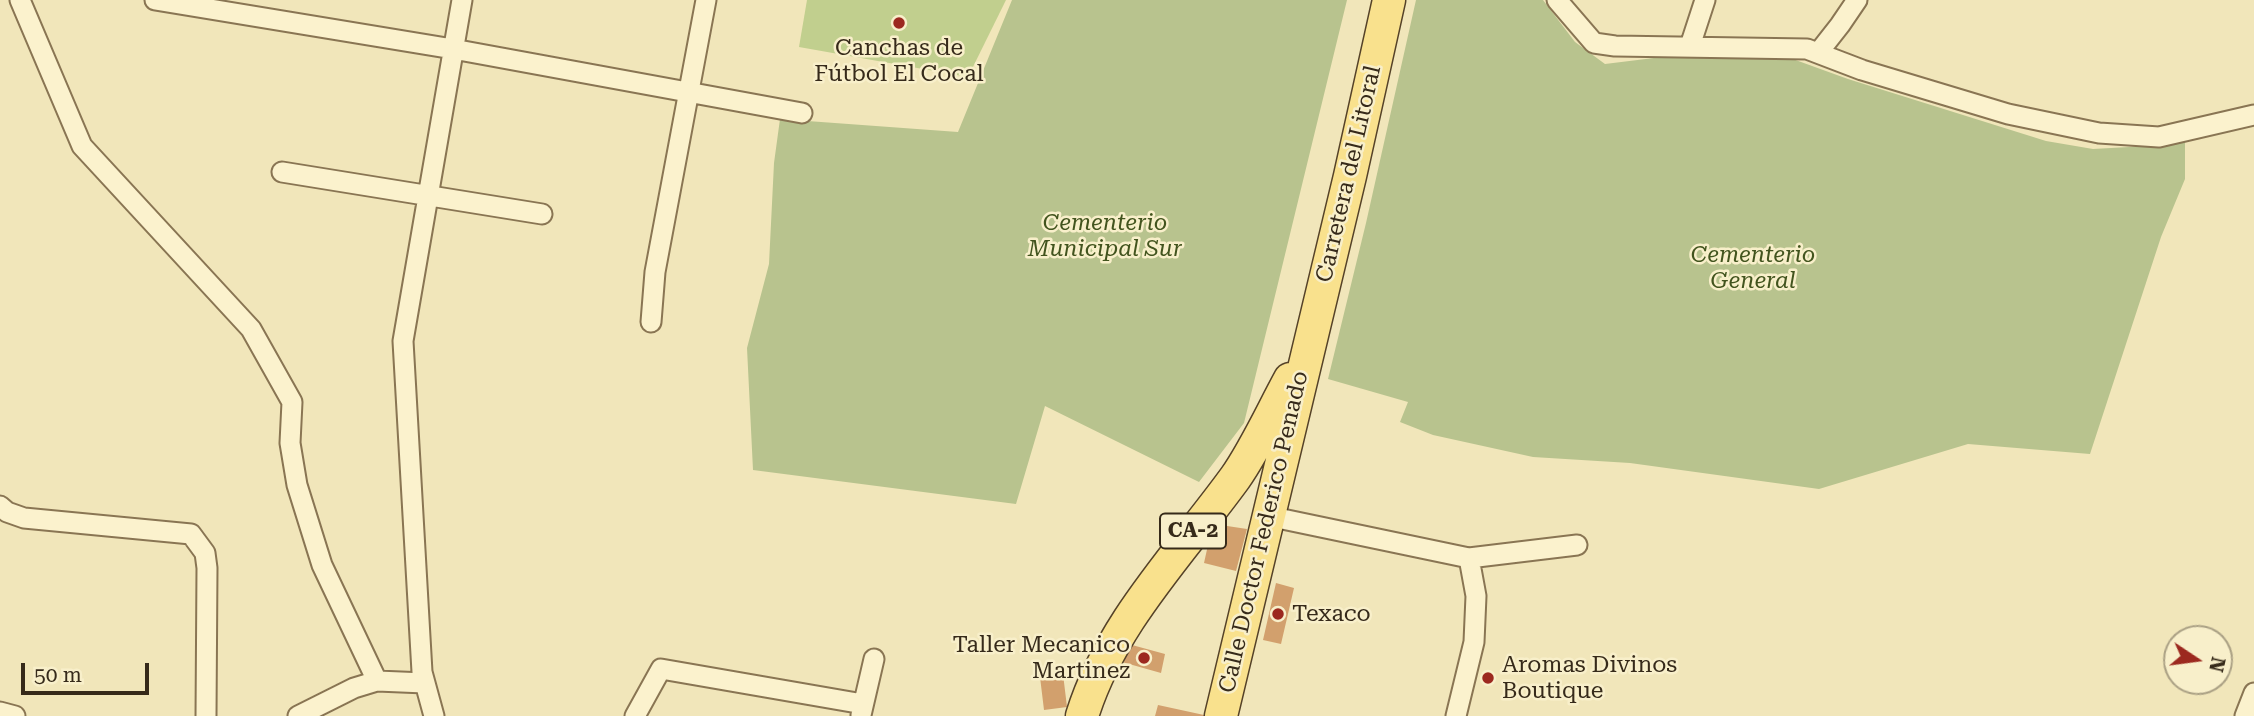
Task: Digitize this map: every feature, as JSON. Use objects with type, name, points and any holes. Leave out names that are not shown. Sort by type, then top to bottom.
[{"type":"main road","name":"Carretera del Litoral","points":[[1308,348],[1389,0]]},
{"type":"main road","name":"CA-2","points":[[1082,716],[1100,668],[1117,637],[1156,578],[1237,475],[1308,348]]},
{"type":"main road","name":"Calle Doctor Federico Penado","points":[[1221,716],[1308,348]]},
{"type":"main road","points":[[1237,475],[1258,479],[1270,510]]},
{"type":"street","points":[[20,0],[82,146],[251,329],[292,402],[290,443],[301,498],[322,565],[377,681]]},
{"type":"street","points":[[155,0],[453,49],[802,113]]},
{"type":"street","points":[[439,715],[422,672],[403,341],[462,0]]},
{"type":"street","points":[[651,322],[655,272],[706,0]]},
{"type":"street","points":[[1557,0],[1594,43],[1615,46],[1807,49],[1862,70],[2008,114],[2099,133],[2159,137],[2254,116]]},
{"type":"street","points":[[1690,46],[1705,0]]},
{"type":"street","points":[[1818,53],[1857,0]]},
{"type":"street","points":[[282,172],[541,214]]},
{"type":"street","points":[[0,506],[7,512],[24,518],[191,534],[205,553],[207,568],[206,716]]},
{"type":"street","points":[[1270,510],[1469,558],[1577,545]]},
{"type":"street","points":[[1456,716],[1474,642],[1476,596],[1469,558]]},
{"type":"street","points":[[635,716],[661,668],[862,710],[874,659]]},
{"type":"street","points":[[298,716],[354,688],[377,681],[425,683]]},
{"type":"street","points":[[2245,716],[2254,693]]},
{"type":"street","points":[[0,712],[15,716]]},
{"type":"green space","name":"Canchas de Fútbol El Cocal","points":[[807,0],[1006,0],[968,77],[799,47]]},
{"type":"green space","name":"Cementerio Municipal Sur","points":[[1012,0],[1347,0],[1244,423],[1199,482],[1045,406],[1016,504],[753,470],[747,348],[769,264],[774,163],[780,119],[958,132]]},
{"type":"green space","name":"Cementerio General","points":[[1416,0],[1543,0],[1575,42],[1605,64],[1662,57],[1790,58],[2046,141],[2093,149],[2147,146],[2185,140],[2185,179],[2161,237],[2090,454],[1968,444],[1819,489],[1630,463],[1533,457],[1433,435],[1400,422],[1408,402],[1328,379]]},
{"type":"building","points":[[1214,524],[1247,529],[1236,571],[1204,563],[1210,536],[1208,531]]},
{"type":"building","name":"Texaco","points":[[1276,583],[1294,588],[1281,644],[1263,640]]},
{"type":"building","name":"Taller Mecanico Martinez","points":[[1132,645],[1165,654],[1161,673],[1122,662]]},
{"type":"building","points":[[1063,674],[1067,707],[1044,710],[1040,677]]},
{"type":"building","points":[[1158,705],[1204,715],[1204,716],[1155,716]]},
{"type":"place","name":"Canchas de Fútbol El Cocal","points":[[899,23]]},
{"type":"place","name":"Texaco","points":[[1278,614]]},
{"type":"place","name":"Taller Mecanico Martinez","points":[[1144,658]]},
{"type":"place","name":"Aromas Divinos Boutique","points":[[1488,678]]}]
